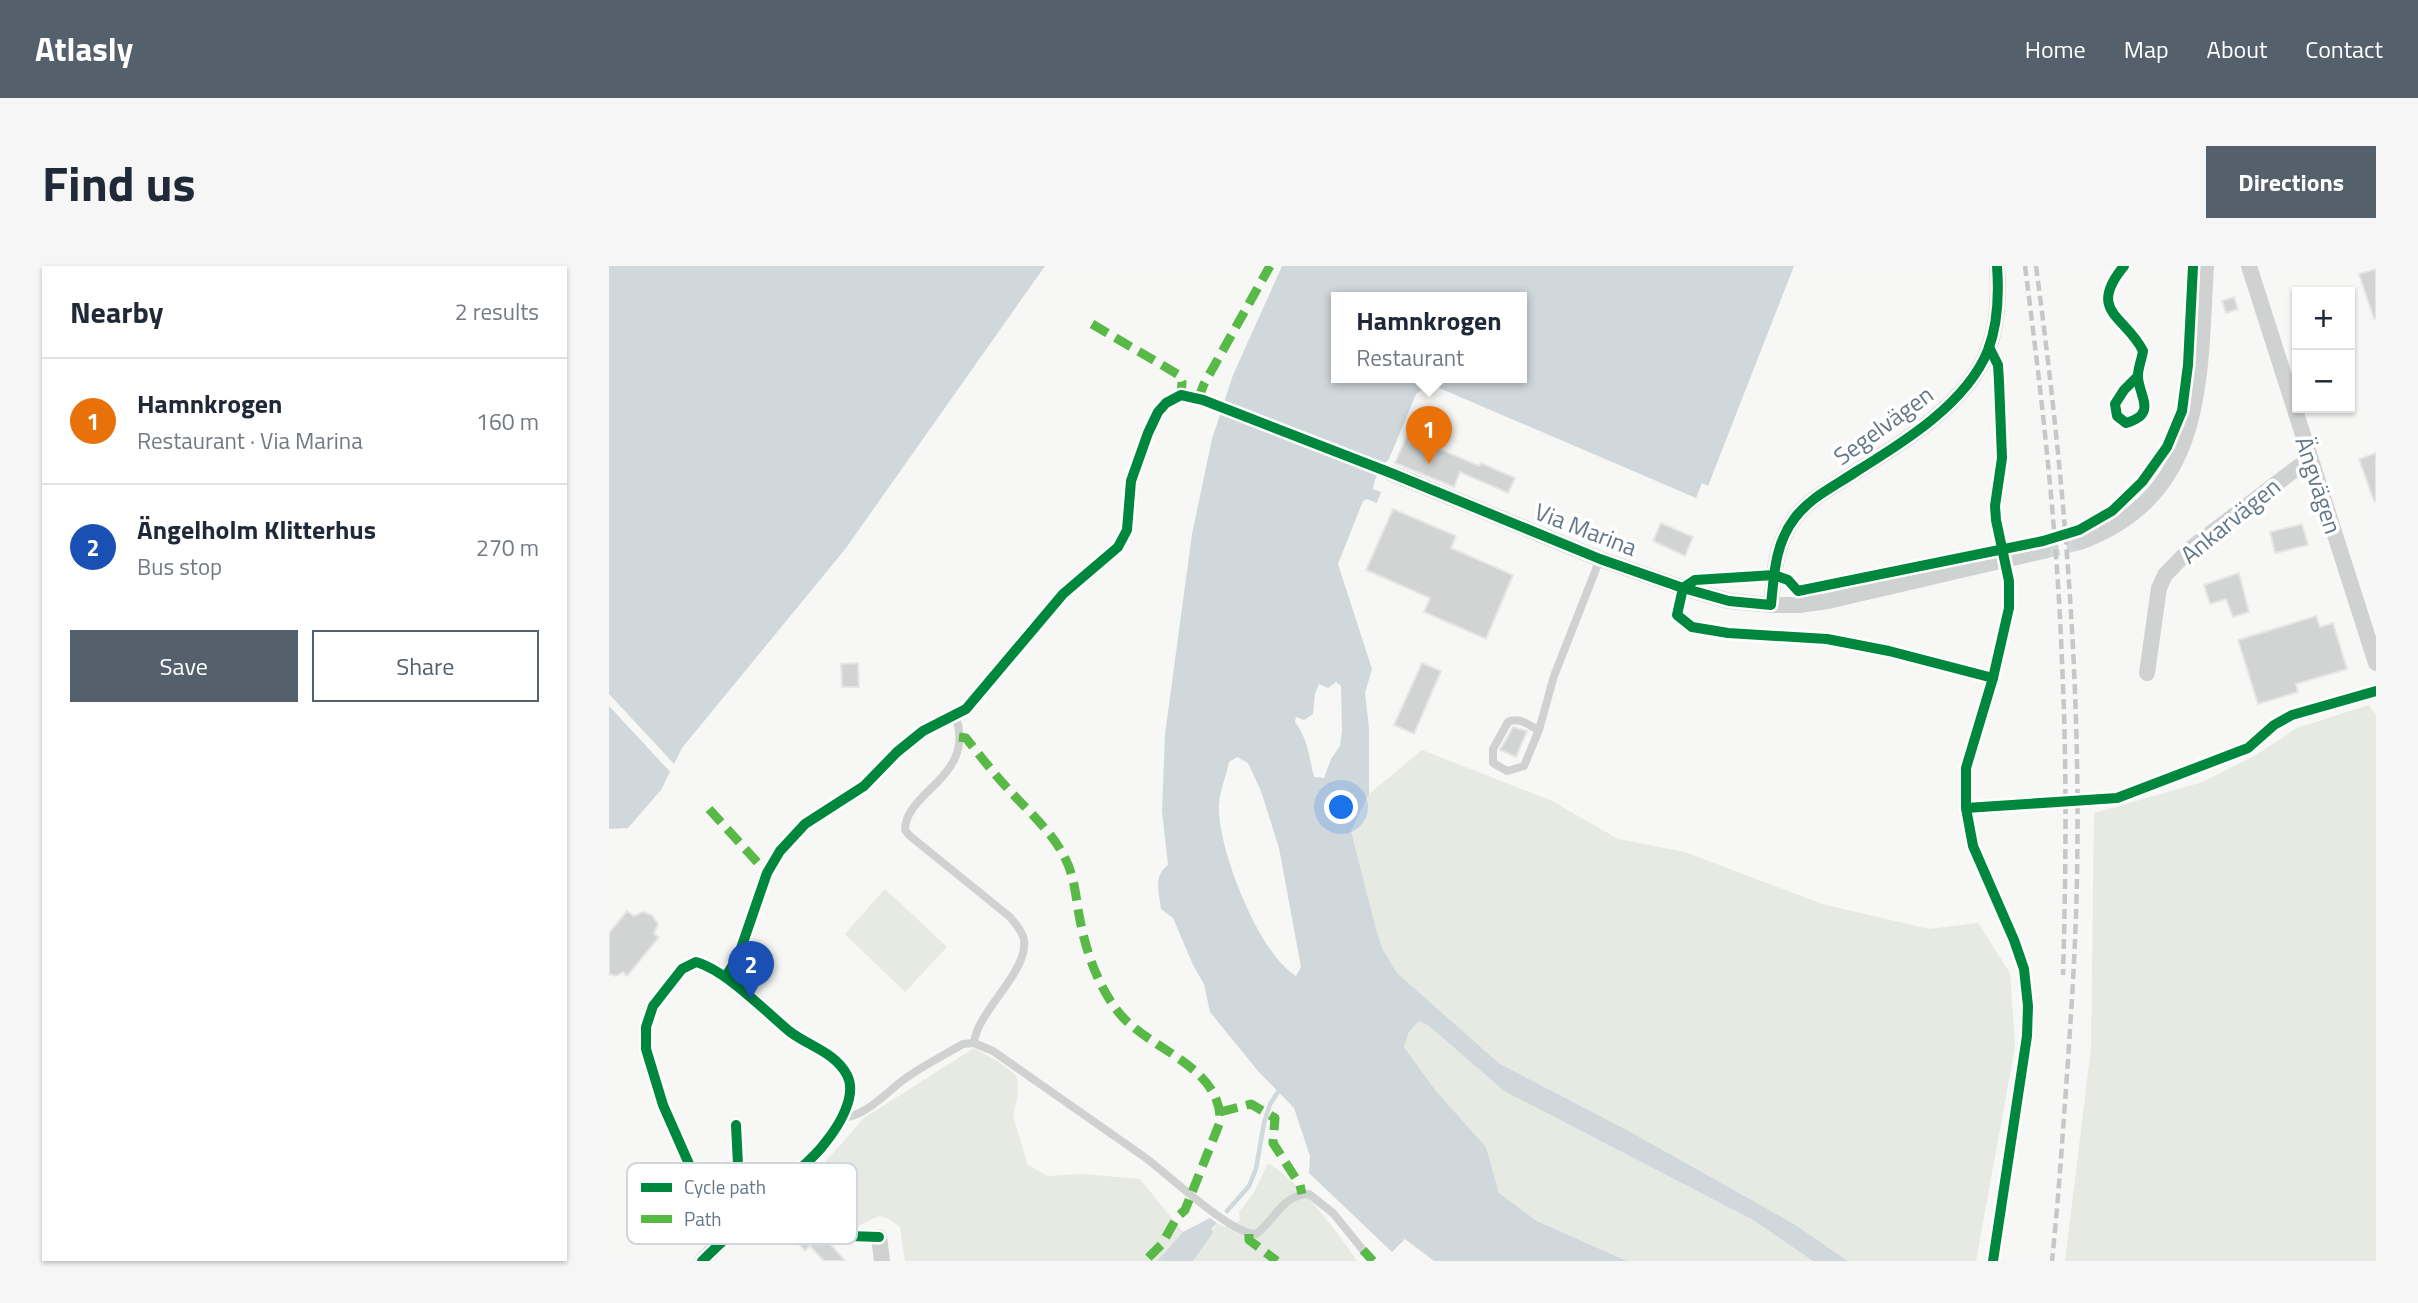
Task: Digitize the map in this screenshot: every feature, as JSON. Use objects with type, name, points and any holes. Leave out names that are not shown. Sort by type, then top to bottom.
[{"type":"street","name":"Segelvägen","points":[[1771,605],[1780,544],[1793,520],[1809,501],[1930,423],[1956,398],[1985,358],[1999,291],[1997,266]]},
{"type":"street","points":[[2080,542],[2100,534],[2126,518],[2156,492],[2182,451],[2195,410],[2206,266]]},
{"type":"street","name":"Ängvägen","points":[[2249,266],[2376,663]]},
{"type":"street","name":"Ankarvägen","points":[[2147,673],[2159,588],[2165,575],[2190,549],[2310,458]]},
{"type":"street","name":"Via Marina","points":[[1391,473],[1600,559],[1682,588],[1729,601],[1799,605],[1828,601],[2043,551]]},
{"type":"street","points":[[879,1237],[882,1261]]},
{"type":"street","points":[[702,1261],[719,1244]]},
{"type":"lane","points":[[1539,730],[1512,719],[1493,749],[1493,763],[1507,771],[1524,766],[1539,730],[1555,676],[1600,559]]},
{"type":"lane","points":[[1682,588],[1677,615],[1692,627],[1728,633],[1827,639],[1889,650],[1993,678]]},
{"type":"lane","points":[[955,715],[959,737],[952,764],[908,816],[905,830],[1010,917],[1021,932],[1024,942],[1022,954],[980,1025],[974,1042]]},
{"type":"lane","points":[[689,1163],[663,1105],[646,1049],[646,1027],[653,1006],[682,968],[696,962],[710,966],[726,976],[803,1042],[822,1049],[848,1077],[850,1092],[842,1118],[824,1145],[805,1163]]},
{"type":"lane","points":[[842,1118],[850,1118],[877,1102],[907,1077],[963,1044],[974,1042],[993,1051],[1145,1157],[1244,1233],[1256,1234],[1269,1225],[1286,1201],[1295,1195],[1309,1194],[1333,1213],[1363,1250]]},
{"type":"shaded area","points":[[609,266],[1045,266],[846,548],[682,748],[661,790],[628,828],[609,829]]},
{"type":"shaded area","points":[[1282,266],[1794,266],[1708,486],[1702,483],[1696,498],[1430,384],[1416,394],[1389,459],[1375,480],[1373,489],[1381,492],[1377,503],[1367,499],[1363,501],[1338,564],[1372,669],[1365,693],[1369,728],[1369,794],[1351,831],[1376,929],[1383,950],[1397,973],[1500,1064],[1627,1130],[1794,1224],[1848,1261],[1813,1261],[1753,1220],[1504,1091],[1429,1026],[1419,1021],[1409,1032],[1404,1047],[1436,1091],[1486,1147],[1499,1193],[1537,1221],[1627,1261],[1434,1261],[1405,1239],[1392,1252],[1309,1173],[1310,1156],[1294,1108],[1258,1071],[1210,1012],[1204,984],[1173,918],[1161,909],[1158,891],[1160,874],[1168,865],[1162,811],[1165,734],[1192,534],[1212,439],[1233,375]],"holes":[[[1336,682],[1341,686],[1340,746],[1331,759],[1324,778],[1314,777],[1305,742],[1295,722],[1296,717],[1304,720],[1313,714],[1319,684],[1328,688]],[[1237,757],[1248,763],[1261,791],[1279,848],[1301,967],[1296,976],[1282,964],[1256,925],[1244,901],[1226,851],[1219,805],[1229,762]]]},
{"type":"shaded area","points":[[2369,705],[2376,715],[2376,1261],[2065,1261],[2091,1048],[2094,813],[2203,782],[2256,755],[2297,728]]},
{"type":"shaded area","points":[[1422,750],[1552,801],[1618,839],[1685,852],[1822,904],[1929,929],[1978,923],[2010,973],[2015,1047],[1976,1261],[1848,1261],[1794,1224],[1627,1130],[1500,1064],[1397,973],[1383,950],[1376,929],[1351,831],[1369,794]]},
{"type":"shaded area","points":[[885,889],[947,947],[905,992],[845,934]]},
{"type":"shaded area","points":[[1419,1021],[1429,1026],[1504,1091],[1753,1220],[1813,1261],[1627,1261],[1537,1221],[1499,1193],[1486,1147],[1436,1091],[1404,1047],[1409,1032]]},
{"type":"shaded area","points":[[974,1048],[1017,1076],[1018,1094],[1013,1116],[1028,1165],[1048,1176],[1083,1174],[1140,1179],[1183,1232],[1157,1261],[905,1261],[900,1227],[889,1219],[879,1216],[857,1227],[857,1163],[824,1163],[864,1118]]},
{"type":"shaded area","points":[[1268,1163],[1304,1194],[1357,1261],[1193,1261],[1217,1223],[1224,1227],[1240,1221],[1239,1212],[1253,1194]]},
{"type":"shaded area","points":[[1210,1218],[1217,1223],[1193,1261],[1157,1261],[1183,1232]]},
{"type":"pier","points":[[609,694],[677,767],[673,775],[609,706]]},
{"type":"building","points":[[2376,269],[2376,318],[2374,319],[2359,274]]},
{"type":"building","points":[[2234,297],[2238,309],[2226,313],[2222,301]]},
{"type":"building","points":[[1407,435],[1479,466],[1481,463],[1515,478],[1508,493],[1460,472],[1454,487],[1395,463]]},
{"type":"building","points":[[2376,453],[2376,501],[2374,501],[2359,459]]},
{"type":"building","points":[[1393,509],[1456,536],[1451,548],[1513,575],[1486,639],[1424,612],[1430,598],[1366,570]]},
{"type":"building","points":[[1661,523],[1693,537],[1685,556],[1653,541]]},
{"type":"building","points":[[2302,524],[2308,545],[2275,553],[2270,532]]},
{"type":"building","points":[[2239,573],[2249,612],[2233,617],[2226,599],[2210,604],[2204,585]]},
{"type":"building","points":[[2316,616],[2320,627],[2333,623],[2347,669],[2296,684],[2298,692],[2258,704],[2238,640]]},
{"type":"building","points":[[858,663],[859,687],[842,687],[841,664]]},
{"type":"building","points":[[1422,663],[1441,671],[1414,734],[1394,725]]},
{"type":"building","points":[[1513,727],[1527,731],[1516,757],[1500,750]]},
{"type":"building","points":[[627,911],[634,916],[643,912],[652,915],[658,924],[654,934],[659,937],[627,976],[623,972],[616,976],[609,974],[609,933]]},
{"type":"building","points":[[799,1244],[830,1244],[845,1261],[824,1261],[810,1246],[805,1251]]},
{"type":"waterway","points":[[1227,1211],[1249,1186],[1256,1169],[1264,1123],[1270,1104],[1278,1092]]},
{"type":"tunnel","points":[[2043,551],[2080,542]]},
{"type":"railway","points":[[2025,266],[2048,464],[2060,612],[2065,779],[2063,975]]},
{"type":"railway","points":[[2036,266],[2062,494],[2076,723],[2074,969],[2052,1261]]},
{"type":"marked path","points":[[1198,399],[1270,266]]},
{"type":"marked path","points":[[1092,324],[1179,375],[1182,382],[1181,395]]},
{"type":"marked path","points":[[959,737],[966,738],[1060,849],[1071,873],[1089,955],[1098,978],[1116,1009],[1144,1035],[1195,1071],[1209,1086],[1217,1102],[1220,1122],[1185,1210],[1177,1217],[1162,1244],[1145,1261]]},
{"type":"marked path","points":[[709,809],[767,873]]},
{"type":"marked path","points":[[1220,1112],[1251,1104],[1275,1118],[1273,1143],[1300,1185],[1302,1194]]},
{"type":"marked path","points":[[1249,1234],[1249,1240],[1277,1261]]},
{"type":"marked path","points":[[1363,1250],[1373,1261]]},
{"type":"cycle path","points":[[726,976],[738,957],[767,873],[780,851],[805,824],[864,786],[897,752],[923,731],[966,709],[1063,594],[1118,547],[1127,530],[1131,481],[1148,433],[1158,412],[1166,403],[1181,395],[1203,400],[1391,473],[1600,559],[1729,601],[1771,605],[1779,549],[1800,511],[1823,492],[1932,420],[1950,404],[1978,369],[1994,330],[1998,298],[1997,266]]},
{"type":"cycle path","points":[[2124,266],[2113,281],[2109,304],[2143,351],[2138,375],[2144,405],[2141,415],[2126,423],[2117,416],[2115,404],[2137,377]]},
{"type":"cycle path","points":[[1993,678],[1889,651],[1827,639],[1728,633],[1692,627],[1677,615],[1683,588],[1695,580],[1774,575],[1788,580],[1798,591],[2043,541],[2079,530],[2112,511],[2142,482],[2167,447],[2182,411],[2188,365],[2193,266]]},
{"type":"cycle path","points":[[1989,347],[1998,365],[2002,458],[1995,506],[2009,581],[2009,608],[1993,678],[1966,768],[1966,808],[1973,846],[2024,969],[2028,1006],[2027,1036],[1993,1261]]},
{"type":"cycle path","points":[[1966,808],[2117,798],[2248,748],[2274,725],[2292,715],[2376,691]]},
{"type":"cycle path","points":[[689,1163],[663,1105],[646,1049],[646,1027],[653,1006],[682,969],[696,962],[732,982],[789,1031],[836,1061],[847,1075],[850,1092],[841,1120],[807,1163]]},
{"type":"cycle path","points":[[736,1125],[738,1163]]},
{"type":"cycle path","points":[[857,1236],[879,1237]]},
{"type":"cycle path","points":[[702,1261],[720,1244]]},
{"type":"place","name":"Hamnkrogen","points":[[1429,464]]},
{"type":"place","name":"Ängelholm Klitterhus","points":[[751,999]]}]
